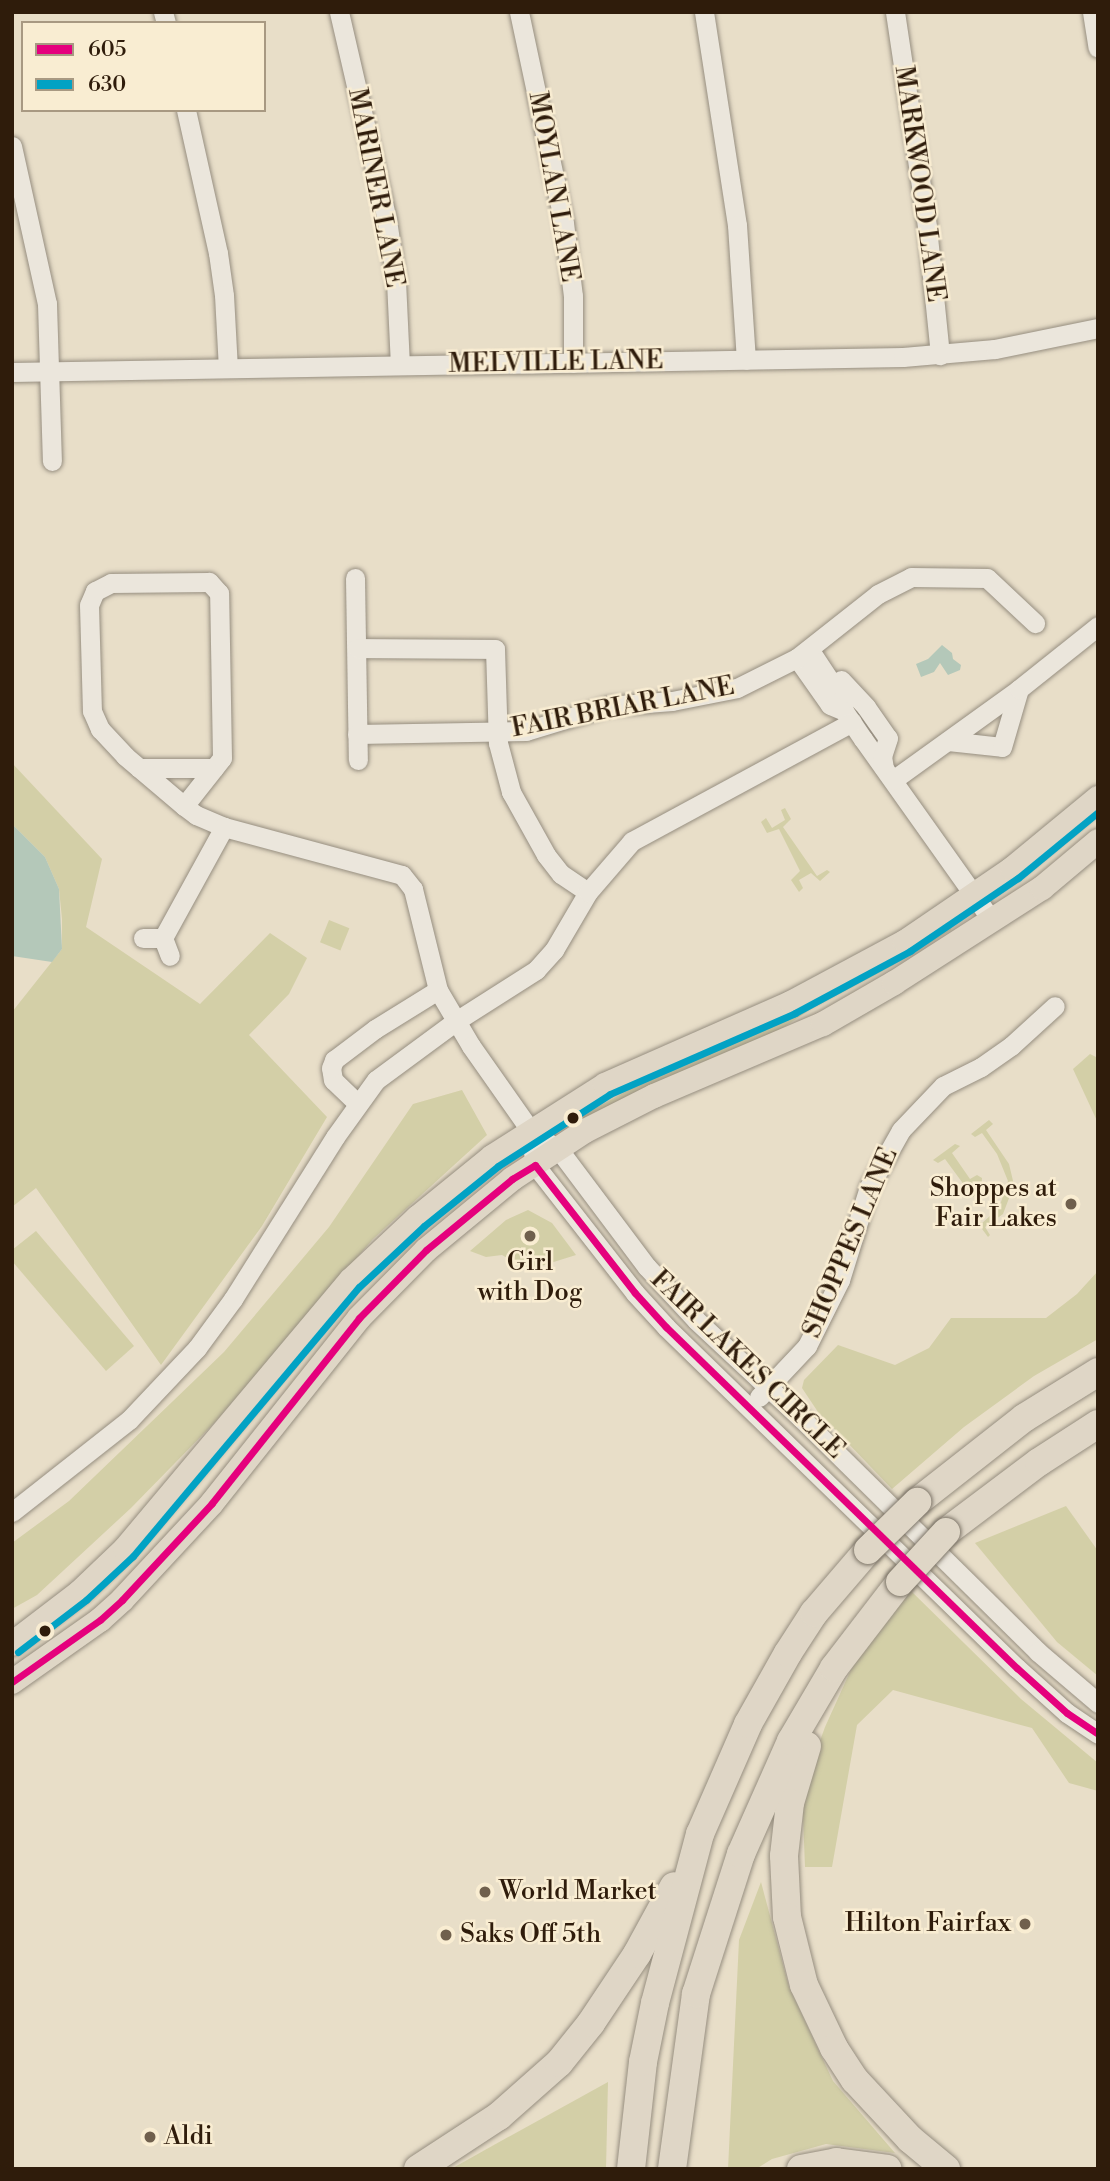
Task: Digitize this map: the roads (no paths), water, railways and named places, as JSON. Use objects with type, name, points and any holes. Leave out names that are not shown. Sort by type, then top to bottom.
[{"type":"highway","points":[[418,2169],[522,2097],[579,2040],[637,1954],[700,1834],[748,1724],[814,1613],[868,1550],[917,1502],[1024,1418],[1098,1371]]},
{"type":"highway","points":[[672,2169],[696,1994],[741,1854],[791,1741],[834,1668],[900,1583],[946,1532],[1039,1462],[1098,1424]]},
{"type":"highway","points":[[858,1639],[819,1713],[796,1775],[785,1844],[787,1917],[804,1985],[834,2048],[882,2112],[946,2169]]},
{"type":"highway","points":[[631,2169],[643,2062],[650,2026],[700,1834]]},
{"type":"highway","points":[[801,2169],[836,2162],[888,2169]]},
{"type":"main road","points":[[12,1644],[80,1592],[125,1549],[351,1280],[456,1185],[530,1130],[636,1069],[790,1003],[924,931],[1012,869],[1098,798]]},
{"type":"main road","points":[[12,1682],[100,1620],[122,1600],[212,1503],[315,1369],[359,1318],[425,1250],[512,1179],[585,1131],[654,1096],[823,1024],[894,984],[1042,888],[1098,841]]},
{"type":"street","name":"MARINER LANE","points":[[339,12],[387,220],[396,281],[400,365]]},
{"type":"street","name":"MOYLAN LANE","points":[[519,12],[564,223],[573,296],[573,363]]},
{"type":"street","points":[[704,12],[737,225],[746,360]]},
{"type":"street","name":"MARKWOOD LANE","points":[[895,12],[927,227],[940,355]]},
{"type":"street","points":[[1092,12],[1098,48]]},
{"type":"street","points":[[186,112],[218,253],[224,295],[228,368]]},
{"type":"street","points":[[12,146],[47,304],[52,461]]},
{"type":"street","name":"MELVILLE LANE","points":[[12,372],[940,355],[1008,347],[1098,328]]},
{"type":"street","name":"FAIR BRIAR LANE","points":[[358,734],[526,732],[608,706],[672,701],[737,688],[803,654],[878,594],[911,577],[986,578],[1035,623]]},
{"type":"street","points":[[355,578],[358,760]]},
{"type":"street","points":[[184,806],[222,758],[219,593],[209,582],[111,583],[95,591],[89,605],[92,711],[100,729],[139,768],[184,806],[196,815],[224,827],[402,875],[413,889],[438,990],[530,1130]]},
{"type":"street","points":[[888,774],[948,741],[1098,626]]},
{"type":"street","points":[[357,648],[495,649],[497,732],[511,792],[533,836],[561,874],[588,892]]},
{"type":"street","points":[[803,654],[823,683],[842,680],[850,710],[888,774],[992,919]]},
{"type":"street","points":[[948,741],[1002,747],[1019,689]]},
{"type":"street","points":[[12,1512],[129,1420],[197,1349],[233,1300],[357,1103],[390,1066],[536,970],[561,940],[588,892],[632,841],[850,710]]},
{"type":"street","points":[[139,768],[214,768]]},
{"type":"street","points":[[159,944],[224,827]]},
{"type":"street","points":[[357,1103],[333,1080],[331,1068],[334,1060],[375,1029],[438,990]]},
{"type":"street","name":"SHOPPES LANE","points":[[747,1408],[807,1346],[840,1280],[869,1187],[901,1130],[943,1086],[981,1067],[1011,1046],[1055,1006]]},
{"type":"street","name":"FAIR LAKES CIRCLE","points":[[530,1130],[559,1150],[660,1282],[1038,1652],[1098,1703]]},
{"type":"street","name":"FAIR LAKES CIRCLE","points":[[530,1130],[535,1165],[635,1293],[747,1408],[1017,1668],[1067,1713],[1098,1734]]},
{"type":"place","name":"Shoppes at Fair Lakes","points":[[1071,1204]]},
{"type":"place","name":"Girl with Dog","points":[[530,1236]]},
{"type":"place","name":"World Market","points":[[485,1892]]},
{"type":"place","name":"Hilton Fairfax","points":[[1025,1924]]},
{"type":"place","name":"Saks Off 5th","points":[[446,1935]]},
{"type":"place","name":"Aldi","points":[[150,2137]]}]
